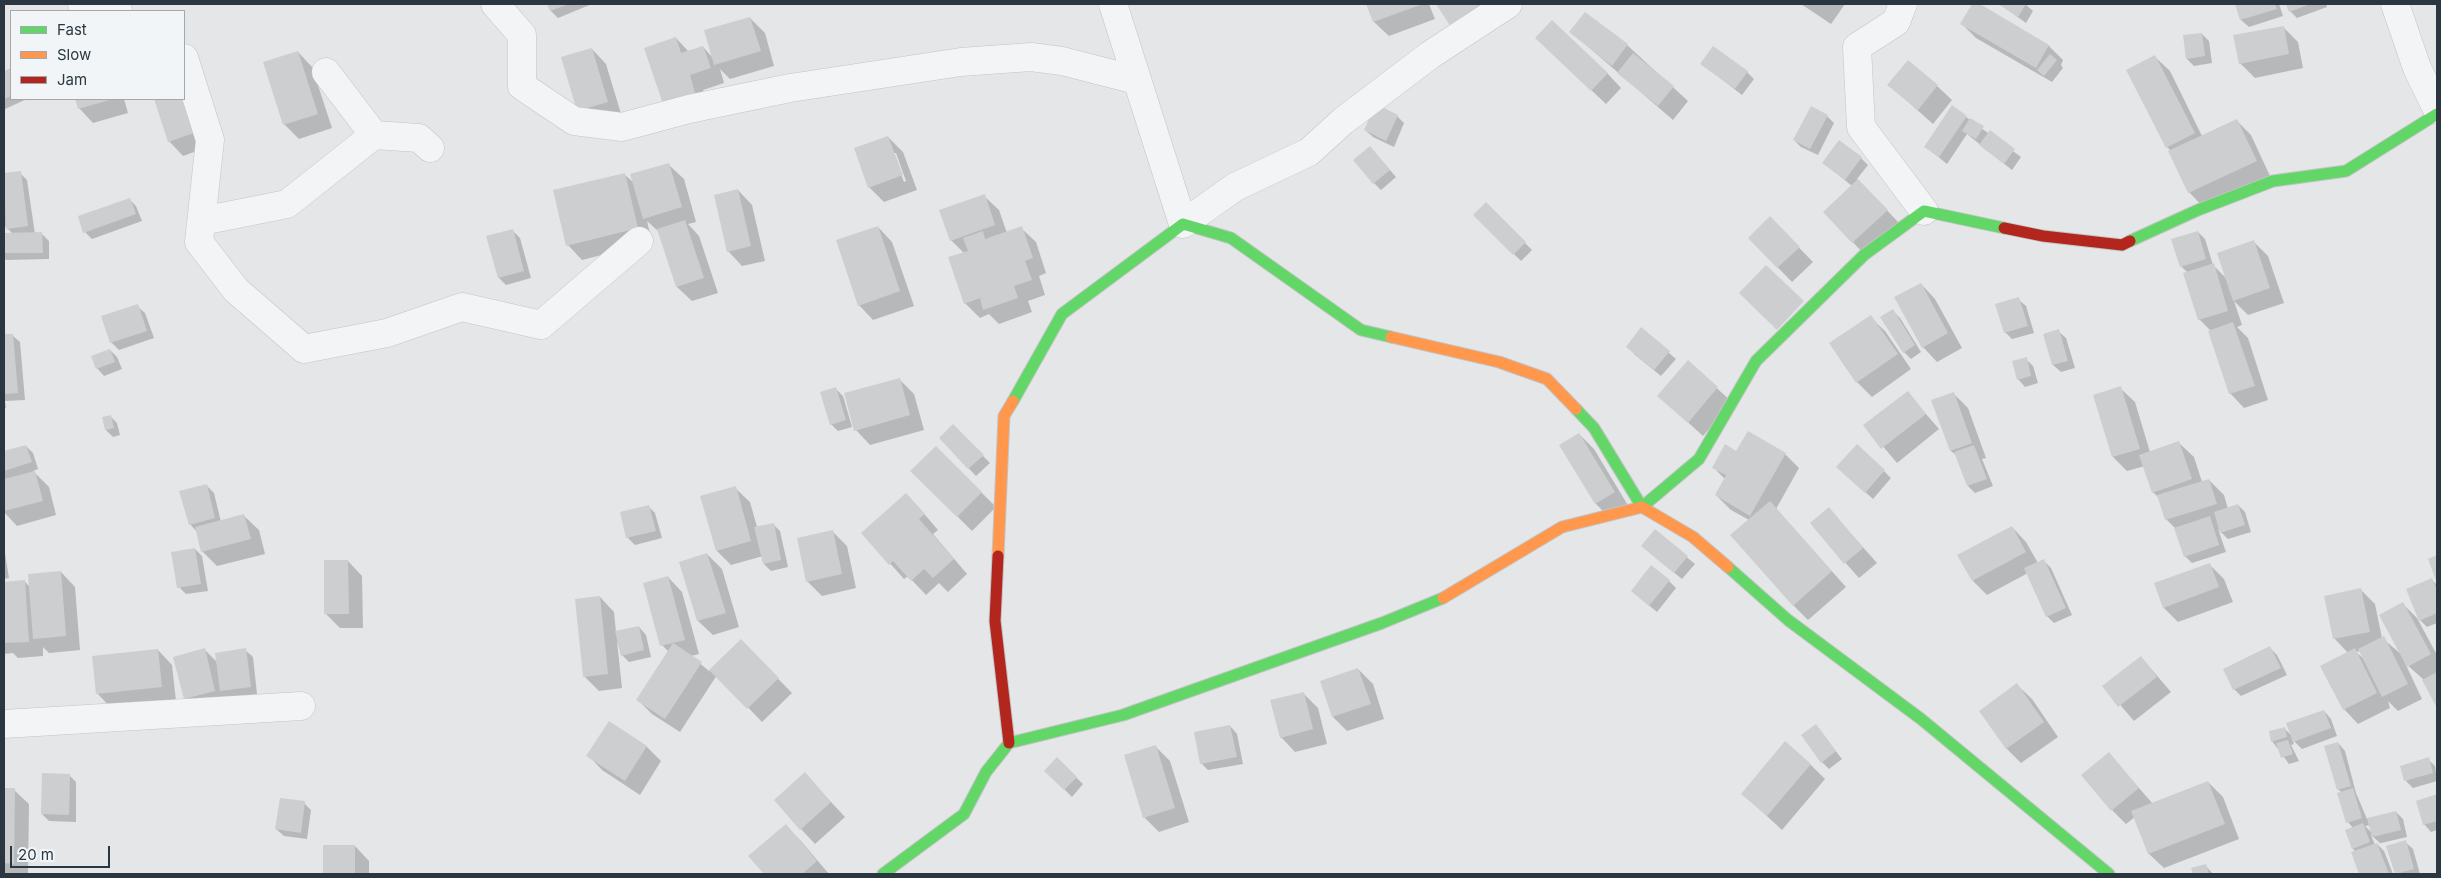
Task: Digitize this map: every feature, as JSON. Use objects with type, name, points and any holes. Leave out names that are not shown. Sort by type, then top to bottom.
[{"type":"street","points":[[82,4],[113,10]]},
{"type":"street","points":[[495,4],[522,35],[522,86],[574,121],[622,127],[690,109],[790,88],[961,62],[1031,57],[1062,61],[1136,80]]},
{"type":"street","points":[[1112,4],[1183,224]]},
{"type":"street","points":[[1009,743],[995,621],[1004,416],[1062,314],[1235,187],[1308,152],[1343,121],[1430,55],[1508,4]]},
{"type":"street","points":[[1903,4],[1896,22],[1856,47],[1861,127],[1924,211],[2044,236],[2122,245],[2198,210],[2273,181],[2346,171],[2437,114]]},
{"type":"street","points":[[2395,4],[2416,68],[2437,109]]},
{"type":"street","points":[[185,61],[210,140],[200,242],[236,290],[304,349],[387,333],[462,307],[541,325],[639,241]]},
{"type":"street","points":[[326,72],[374,135]]},
{"type":"street","points":[[202,221],[287,204],[374,135],[419,138],[430,148]]},
{"type":"street","points":[[883,874],[964,814],[986,772],[1009,743],[1123,715],[1382,623],[1440,600],[1562,527],[1642,507],[1699,459],[1756,360],[1864,255],[1924,211]]},
{"type":"street","points":[[1183,224],[1231,238],[1361,330],[1499,362],[1547,379],[1594,428],[1642,507],[1693,537],[1788,620],[1921,719],[2109,874]]},
{"type":"street","points":[[4,724],[301,706]]},
{"type":"building","points":[[547,4],[569,4],[550,11]]},
{"type":"building","points":[[1366,4],[1423,4],[1373,22]]},
{"type":"building","points":[[1436,4],[1486,4],[1451,27]]},
{"type":"building","points":[[1972,4],[1980,4],[2049,45],[2036,68],[1960,24]]},
{"type":"building","points":[[1998,4],[2026,4],[2018,17]]},
{"type":"building","points":[[2235,4],[2275,4],[2277,9],[2240,20]]},
{"type":"building","points":[[2286,4],[2310,4],[2289,12]]},
{"type":"building","points":[[1585,12],[1628,44],[1612,66],[1569,32]]},
{"type":"building","points":[[750,17],[761,51],[714,65],[704,30]]},
{"type":"building","points":[[1552,20],[1608,73],[1591,91],[1535,38]]},
{"type":"building","points":[[2284,26],[2289,54],[2239,64],[2233,35]]},
{"type":"building","points":[[2202,33],[2205,56],[2186,59],[2183,35]]},
{"type":"building","points":[[676,37],[681,53],[703,46],[711,68],[690,75],[695,93],[663,104],[644,48]]},
{"type":"building","points":[[1713,46],[1748,71],[1735,89],[1700,64]]},
{"type":"building","points":[[592,48],[608,102],[577,111],[561,57]]},
{"type":"building","points":[[298,51],[318,114],[283,125],[263,62]]},
{"type":"building","points":[[1633,53],[1674,86],[1658,106],[1617,73]]},
{"type":"building","points":[[2050,54],[2057,60],[2044,76],[2037,70]]},
{"type":"building","points":[[2155,55],[2195,133],[2166,148],[2126,70]]},
{"type":"building","points":[[1908,60],[1938,85],[1918,110],[1887,85]]},
{"type":"building","points":[[10,68],[10,96],[4,99],[4,71]]},
{"type":"building","points":[[75,100],[110,100],[78,109]]},
{"type":"building","points":[[154,100],[183,100],[194,133],[168,142]]},
{"type":"building","points":[[1376,104],[1398,115],[1386,141],[1364,130]]},
{"type":"building","points":[[1952,105],[1967,116],[1939,157],[1924,147]]},
{"type":"building","points":[[1811,106],[1828,115],[1810,149],[1793,140]]},
{"type":"building","points":[[1970,118],[1984,126],[1976,139],[1962,131]]},
{"type":"building","points":[[2237,119],[2257,161],[2188,193],[2168,151]]},
{"type":"building","points":[[1990,130],[2015,149],[2004,164],[1979,145]]},
{"type":"building","points":[[888,136],[903,175],[868,188],[854,148]]},
{"type":"building","points":[[1839,140],[1862,157],[1845,180],[1822,163]]},
{"type":"building","points":[[1370,146],[1390,170],[1373,184],[1353,160]]},
{"type":"building","points":[[669,163],[682,207],[643,219],[630,174]]},
{"type":"building","points":[[21,171],[28,226],[6,229],[4,173]]},
{"type":"building","points":[[625,173],[638,228],[566,246],[553,190]]},
{"type":"building","points":[[1858,179],[1888,210],[1852,243],[1823,212]]},
{"type":"building","points":[[738,189],[751,246],[727,252],[714,195]]},
{"type":"building","points":[[985,194],[995,225],[950,241],[939,210]]},
{"type":"building","points":[[130,198],[136,214],[83,233],[78,216]]},
{"type":"building","points":[[1486,202],[1526,242],[1513,255],[1473,215]]},
{"type":"building","points":[[1770,216],[1800,247],[1777,268],[1748,238]]},
{"type":"building","points":[[685,220],[704,278],[676,287],[657,229]]},
{"type":"building","points":[[878,226],[900,291],[858,306],[836,240]]},
{"type":"building","points":[[1022,226],[1033,258],[1025,261],[1032,280],[1014,286],[1018,298],[983,310],[980,298],[964,304],[948,257],[968,251],[963,238],[983,231],[985,239]]},
{"type":"building","points":[[513,229],[524,271],[498,278],[486,236]]},
{"type":"building","points":[[2198,231],[2206,259],[2180,267],[2171,239]]},
{"type":"building","points":[[42,232],[43,253],[4,253],[4,233]]},
{"type":"building","points":[[2254,240],[2270,288],[2233,301],[2217,253]]},
{"type":"building","points":[[2214,263],[2228,311],[2198,320],[2183,273]]},
{"type":"building","points":[[1766,265],[1804,301],[1777,330],[1739,293]]},
{"type":"building","points":[[1921,283],[1948,333],[1922,348],[1894,297]]},
{"type":"building","points":[[2019,297],[2028,326],[2004,333],[1995,304]]},
{"type":"building","points":[[138,304],[147,331],[110,343],[101,316]]},
{"type":"building","points":[[1893,309],[1915,345],[1903,353],[1880,317]]},
{"type":"building","points":[[1871,315],[1898,354],[1856,383],[1829,343]]},
{"type":"building","points":[[2233,322],[2255,386],[2229,394],[2208,331]]},
{"type":"building","points":[[1641,327],[1670,351],[1654,370],[1626,347]]},
{"type":"building","points":[[2059,329],[2068,361],[2052,365],[2043,334]]},
{"type":"building","points":[[4,334],[13,334],[18,393],[4,394]]},
{"type":"building","points":[[110,349],[115,362],[96,369],[91,356]]},
{"type":"building","points":[[2027,357],[2031,376],[2017,380],[2012,361]]},
{"type":"building","points":[[1688,360],[1718,387],[1688,423],[1657,396]]},
{"type":"building","points":[[900,378],[910,415],[854,431],[844,393]]},
{"type":"building","points":[[2121,386],[2140,449],[2112,457],[2093,395]]},
{"type":"building","points":[[836,387],[846,420],[830,425],[820,392]]},
{"type":"building","points":[[1908,391],[1926,414],[1881,449],[1863,425]]},
{"type":"building","points":[[1954,392],[1972,443],[1950,451],[1931,400]]},
{"type":"building","points":[[111,415],[114,428],[105,430],[102,417]]},
{"type":"building","points":[[953,424],[984,455],[968,469],[939,438]]},
{"type":"building","points":[[1748,431],[1786,453],[1750,516],[1715,495],[1726,475],[1712,468],[1725,444],[1736,451]]},
{"type":"building","points":[[1579,433],[1615,492],[1595,504],[1559,445]]},
{"type":"building","points":[[2179,441],[2192,479],[2152,493],[2139,455]]},
{"type":"building","points":[[1857,444],[1885,470],[1865,493],[1836,467]]},
{"type":"building","points":[[26,445],[32,462],[4,471],[4,451]]},
{"type":"building","points":[[1974,445],[1987,479],[1967,486],[1954,452]]},
{"type":"building","points":[[936,446],[982,492],[957,517],[910,471]]},
{"type":"building","points":[[35,471],[43,501],[4,511],[4,479]]},
{"type":"building","points":[[2209,479],[2217,504],[2165,520],[2157,495]]},
{"type":"building","points":[[207,484],[215,518],[189,525],[179,491]]},
{"type":"building","points":[[736,486],[751,541],[716,551],[700,496]]},
{"type":"building","points":[[906,493],[925,514],[919,519],[954,559],[933,578],[924,569],[911,581],[893,561],[889,565],[861,533]]},
{"type":"building","points":[[1770,501],[1832,571],[1793,606],[1730,535]]},
{"type":"building","points":[[2238,504],[2245,525],[2220,533],[2214,512]]},
{"type":"building","points":[[649,505],[656,531],[626,538],[620,512]]},
{"type":"building","points":[[1829,507],[1863,548],[1844,564],[1810,523]]},
{"type":"building","points":[[244,514],[251,539],[201,552],[195,527]]},
{"type":"building","points":[[2210,516],[2219,545],[2184,557],[2174,528]]},
{"type":"building","points":[[774,523],[781,560],[763,564],[754,527]]},
{"type":"building","points":[[2012,526],[2026,552],[1972,581],[1957,555]]},
{"type":"building","points":[[1655,529],[1688,556],[1674,573],[1641,546]]},
{"type":"building","points":[[833,530],[842,574],[806,582],[797,538]]},
{"type":"building","points":[[195,548],[201,584],[177,588],[171,552]]},
{"type":"building","points":[[707,553],[726,613],[697,621],[679,562]]},
{"type":"building","points":[[2437,555],[2437,583],[2428,559]]},
{"type":"building","points":[[2044,559],[2066,608],[2046,617],[2024,568]]},
{"type":"building","points":[[324,560],[348,560],[349,614],[324,614]]},
{"type":"building","points":[[2210,563],[2219,587],[2163,608],[2154,583]]},
{"type":"building","points":[[1651,565],[1670,580],[1649,606],[1631,591]]},
{"type":"building","points":[[61,571],[66,636],[33,639],[28,574]]},
{"type":"building","points":[[668,576],[685,640],[660,646],[643,583]]},
{"type":"building","points":[[2432,578],[2437,590],[2437,613],[2419,621],[2406,589]]},
{"type":"building","points":[[25,580],[29,642],[4,643],[4,582]]},
{"type":"building","points":[[2361,588],[2370,632],[2333,639],[2324,596]]},
{"type":"building","points":[[600,596],[608,674],[583,677],[575,599]]},
{"type":"building","points":[[2403,602],[2431,654],[2407,667],[2379,615]]},
{"type":"building","points":[[639,626],[644,650],[621,656],[615,631]]},
{"type":"building","points":[[2384,636],[2408,684],[2382,697],[2358,649]]},
{"type":"building","points":[[741,639],[779,678],[747,709],[709,670]]},
{"type":"building","points":[[673,643],[702,662],[665,719],[636,700]]},
{"type":"building","points":[[2270,646],[2281,668],[2233,690],[2223,669]]},
{"type":"building","points":[[205,648],[215,691],[184,699],[173,657]]},
{"type":"building","points":[[246,648],[251,687],[220,691],[215,653]]},
{"type":"building","points":[[2355,648],[2377,693],[2343,710],[2320,666]]},
{"type":"building","points":[[158,649],[162,687],[96,694],[92,656]]},
{"type":"building","points":[[2141,656],[2157,677],[2118,707],[2102,686]]},
{"type":"building","points":[[1358,668],[1371,704],[1332,717],[1320,681]]},
{"type":"building","points":[[2437,672],[2437,708],[2422,680]]},
{"type":"building","points":[[2017,683],[2044,722],[2006,749],[1979,711]]},
{"type":"building","points":[[1304,692],[1313,729],[1280,738],[1270,700]]},
{"type":"building","points":[[2324,710],[2331,728],[2293,742],[2286,723]]},
{"type":"building","points":[[609,721],[647,746],[625,781],[586,756]]},
{"type":"building","points":[[1816,724],[1836,751],[1821,763],[1801,735]]},
{"type":"building","points":[[1230,725],[1237,757],[1200,764],[1194,732]]},
{"type":"building","points":[[2285,727],[2287,737],[2271,742],[2269,731]]},
{"type":"building","points":[[2288,740],[2293,754],[2281,758],[2276,743]]},
{"type":"building","points":[[1785,741],[1811,764],[1767,816],[1741,794]]},
{"type":"building","points":[[2338,742],[2351,786],[2337,790],[2324,746]]},
{"type":"building","points":[[1156,745],[1175,808],[1143,818],[1124,755]]},
{"type":"building","points":[[2109,752],[2139,788],[2111,811],[2081,775]]},
{"type":"building","points":[[1057,757],[1077,777],[1064,790],[1044,771]]},
{"type":"building","points":[[2429,757],[2433,773],[2404,781],[2400,766]]},
{"type":"building","points":[[805,772],[831,802],[800,830],[774,800]]},
{"type":"building","points":[[42,773],[70,774],[69,815],[41,814]]},
{"type":"building","points":[[2208,781],[2225,824],[2148,854],[2131,811]]},
{"type":"building","points":[[4,788],[15,788],[14,864],[4,863]]},
{"type":"building","points":[[2353,788],[2362,818],[2346,823],[2337,793]]},
{"type":"building","points":[[2437,794],[2437,821],[2423,825],[2416,801]]},
{"type":"building","points":[[280,798],[305,801],[301,833],[275,829]]},
{"type":"building","points":[[2396,811],[2401,830],[2372,837],[2367,818]]},
{"type":"building","points":[[2363,823],[2370,842],[2352,849],[2345,830]]},
{"type":"building","points":[[786,824],[817,861],[802,874],[764,874],[748,856]]},
{"type":"building","points":[[2406,840],[2414,869],[2395,874],[2386,846]]},
{"type":"building","points":[[2377,843],[2389,874],[2359,874],[2351,852]]},
{"type":"building","points":[[323,845],[355,845],[355,874],[323,874]]},
{"type":"building","points":[[2206,864],[2209,874],[2193,874],[2191,868]]},
{"type":"traffic: fast","points":[[2130,241],[2198,210],[2273,181],[2346,171],[2437,114]]},
{"type":"traffic: fast","points":[[1576,409],[1594,428],[1642,507],[1699,459],[1756,361],[1864,255],[1924,211],[2004,228]]},
{"type":"traffic: fast","points":[[1013,401],[1062,314],[1183,224],[1231,238],[1361,330],[1391,337]]},
{"type":"traffic: fast","points":[[1728,567],[1788,620],[1921,719],[2109,874]]},
{"type":"traffic: fast","points":[[883,874],[964,814],[986,772],[1009,743],[1123,715],[1382,623],[1443,598]]},
{"type":"traffic: slow","points":[[1391,337],[1499,362],[1547,379],[1576,409]]},
{"type":"traffic: slow","points":[[998,556],[1004,416],[1013,401]]},
{"type":"traffic: slow","points":[[1443,598],[1562,527],[1642,507],[1693,537],[1728,567]]},
{"type":"traffic: jam","points":[[2004,228],[2043,236],[2122,245],[2130,241]]},
{"type":"traffic: jam","points":[[998,556],[995,621],[1009,743]]}]
